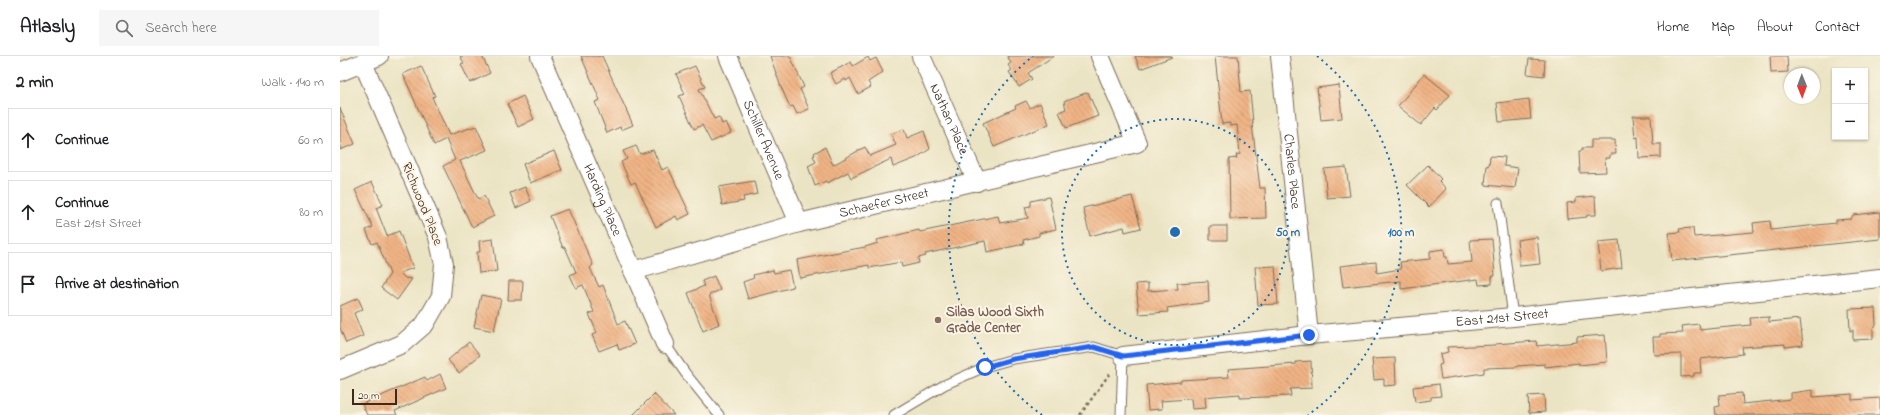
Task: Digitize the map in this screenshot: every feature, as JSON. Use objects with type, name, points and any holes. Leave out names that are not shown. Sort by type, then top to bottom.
[{"type":"street","name":"Harding Place","points":[[540,56],[665,344]]},
{"type":"street","name":"Schiller Avenue","points":[[728,56],[799,224]]},
{"type":"street","name":"Nathan Place","points":[[921,56],[977,182]]},
{"type":"street","name":"Schaefer Street","points":[[633,270],[799,224],[1136,144],[1100,56]]},
{"type":"street","name":"Charles Place","points":[[1280,56],[1309,335]]},
{"type":"street","points":[[340,72],[371,59]]},
{"type":"street","name":"Richwood Place","points":[[340,370],[402,344],[425,324],[441,296],[444,264],[438,237],[371,59]]},
{"type":"street","name":"East 21st Street","points":[[1118,362],[1309,335],[1513,317],[1880,278]]},
{"type":"lane","points":[[1498,203],[1513,317]]},
{"type":"lane","points":[[665,344],[686,374],[719,415]]},
{"type":"lane","points":[[894,415],[944,385],[985,367],[1013,359],[1094,347],[1118,362],[1121,415]]},
{"type":"path","points":[[1080,415],[1118,362]]},
{"type":"building","points":[[460,56],[482,56],[490,73],[470,83],[461,64],[464,63]]},
{"type":"building","points":[[581,56],[602,56],[633,125],[621,130],[620,127],[607,133],[595,102],[600,100]]},
{"type":"building","points":[[770,56],[790,56],[804,87],[800,89],[809,109],[797,114],[793,106],[790,107]]},
{"type":"building","points":[[1007,56],[1054,56],[1028,73],[1032,79],[1019,87],[1009,72],[1012,70],[1008,65],[1011,63]]},
{"type":"building","points":[[1135,56],[1172,56],[1172,57],[1140,69]]},
{"type":"building","points":[[1215,56],[1238,56],[1241,92],[1250,91],[1252,124],[1260,188],[1265,188],[1266,218],[1230,219],[1229,159],[1237,158],[1236,155],[1240,154],[1237,125],[1230,126],[1230,123],[1222,124]]},
{"type":"building","points":[[1770,56],[1787,56],[1788,68],[1784,68],[1784,72],[1771,73]]},
{"type":"building","points":[[868,57],[870,61],[876,58],[883,72],[868,82],[871,87],[858,94],[850,78],[836,84],[830,73],[851,62],[853,66]]},
{"type":"building","points":[[1529,59],[1545,60],[1544,76],[1527,74]]},
{"type":"building","points":[[421,66],[435,96],[432,97],[449,135],[476,126],[487,150],[460,161],[478,199],[484,196],[494,216],[472,227],[443,166],[455,160],[446,139],[434,145],[403,74]]},
{"type":"building","points":[[695,66],[705,87],[699,89],[714,119],[719,117],[722,124],[726,122],[731,133],[711,142],[702,125],[694,129],[679,96],[685,94],[676,74]]},
{"type":"building","points":[[1424,74],[1450,95],[1437,110],[1435,108],[1421,125],[1398,106]]},
{"type":"building","points":[[1339,85],[1342,118],[1321,120],[1317,88]]},
{"type":"building","points":[[1088,92],[1098,116],[1066,128],[1059,112],[1066,109],[1064,101]]},
{"type":"building","points":[[523,96],[534,119],[518,127],[507,104]]},
{"type":"building","points":[[1529,99],[1531,119],[1499,122],[1497,103]]},
{"type":"building","points":[[1026,101],[1030,108],[1040,103],[1049,124],[994,147],[983,123],[1016,108],[1015,106]]},
{"type":"building","points":[[340,108],[355,144],[340,150]]},
{"type":"building","points":[[1633,116],[1651,116],[1653,144],[1661,144],[1661,157],[1639,158],[1638,137],[1635,138]]},
{"type":"building","points":[[904,129],[907,138],[924,131],[930,149],[916,158],[893,167],[891,159],[851,178],[848,172],[827,183],[826,181],[815,186],[808,166],[816,162],[813,156],[815,155],[814,153],[825,147],[833,165],[865,147],[870,156],[896,145],[891,134]]},
{"type":"building","points":[[1591,140],[1615,140],[1616,154],[1610,154],[1610,158],[1605,158],[1606,172],[1580,173],[1579,151],[1582,151],[1582,148],[1591,148]]},
{"type":"building","points":[[636,146],[640,154],[653,150],[662,170],[668,167],[690,214],[678,220],[676,216],[656,227],[635,182],[631,184],[621,162],[627,159],[623,151]]},
{"type":"building","points":[[554,151],[562,170],[530,183],[523,164]]},
{"type":"building","points":[[1490,156],[1505,157],[1504,166],[1518,168],[1515,188],[1485,185],[1487,165],[1489,166]]},
{"type":"building","points":[[1428,165],[1441,179],[1439,181],[1446,189],[1429,207],[1407,185]]},
{"type":"building","points":[[1346,167],[1350,196],[1327,198],[1324,169]]},
{"type":"building","points":[[754,181],[757,194],[743,197],[744,201],[722,205],[719,187]]},
{"type":"building","points":[[372,182],[383,205],[376,208],[387,236],[399,231],[413,268],[400,273],[405,278],[412,279],[397,300],[381,288],[390,274],[377,242],[372,244],[366,230],[373,227],[355,190]]},
{"type":"building","points":[[525,187],[531,201],[516,208],[510,193]]},
{"type":"building","points":[[1132,196],[1141,228],[1125,232],[1124,227],[1090,236],[1083,208]]},
{"type":"building","points":[[1595,196],[1596,215],[1587,215],[1587,217],[1568,219],[1567,203],[1576,202],[1576,198]]},
{"type":"building","points":[[1049,197],[1056,229],[1039,233],[1039,236],[1023,240],[1024,244],[987,252],[985,241],[925,254],[926,256],[918,258],[919,263],[902,267],[901,262],[869,268],[869,265],[800,278],[797,260],[865,247],[878,243],[877,240],[919,230],[920,232],[998,216],[1000,223],[1028,218],[1025,207],[1031,206],[1031,201]]},
{"type":"building","points":[[568,209],[593,265],[590,268],[599,287],[603,285],[618,324],[625,321],[635,344],[619,350],[617,344],[599,351],[592,335],[597,333],[589,314],[594,312],[583,285],[576,288],[570,275],[576,272],[565,247],[563,248],[550,216]]},
{"type":"building","points":[[1880,212],[1880,239],[1672,261],[1669,233],[1680,232],[1679,229],[1693,228],[1694,237],[1754,232],[1753,223],[1770,221],[1771,230],[1836,223],[1836,220],[1851,219],[1853,215]]},
{"type":"building","points":[[1210,226],[1227,226],[1227,240],[1210,240]]},
{"type":"building","points":[[1537,237],[1540,264],[1520,266],[1517,240]]},
{"type":"building","points":[[493,239],[497,271],[479,273],[477,252],[480,252],[479,241]]},
{"type":"building","points":[[1492,239],[1495,276],[1492,276],[1492,284],[1479,285],[1478,279],[1401,289],[1401,281],[1343,287],[1340,266],[1376,262],[1377,273],[1401,269],[1400,262],[1430,259],[1430,251],[1444,249],[1448,264],[1472,262],[1470,240]]},
{"type":"building","points":[[1619,240],[1622,268],[1601,271],[1598,242]]},
{"type":"building","points":[[1275,266],[1278,304],[1258,305],[1255,267]]},
{"type":"building","points":[[773,270],[774,273],[789,270],[793,287],[748,299],[743,282],[754,278],[753,275]]},
{"type":"building","points":[[714,276],[720,290],[709,295],[719,324],[703,331],[688,293],[704,286],[702,281]]},
{"type":"building","points":[[509,281],[523,281],[522,300],[508,300]]},
{"type":"building","points":[[1208,281],[1209,302],[1167,308],[1168,312],[1139,314],[1136,284],[1148,283],[1148,291],[1178,289],[1177,283]]},
{"type":"building","points":[[481,295],[501,299],[494,331],[474,327]]},
{"type":"building","points":[[358,298],[363,309],[354,313],[363,336],[346,343],[340,328],[340,306]]},
{"type":"building","points":[[1875,308],[1876,325],[1873,328],[1873,339],[1853,340],[1853,330],[1850,331],[1849,309]]},
{"type":"building","points":[[1769,317],[1769,322],[1800,319],[1803,345],[1785,347],[1785,344],[1742,347],[1743,354],[1700,359],[1701,373],[1694,373],[1694,376],[1681,377],[1681,354],[1654,355],[1653,337],[1660,337],[1660,334],[1683,333],[1682,326],[1699,324],[1700,330],[1751,325],[1750,318]]},
{"type":"building","points":[[1605,335],[1607,362],[1579,365],[1579,363],[1545,367],[1545,364],[1484,368],[1484,373],[1441,379],[1439,365],[1442,364],[1440,354],[1448,352],[1447,347],[1495,345],[1536,341],[1537,346],[1577,342],[1577,337]]},
{"type":"building","points":[[469,342],[480,355],[459,373],[448,360]]},
{"type":"building","points":[[1395,358],[1396,385],[1384,386],[1384,379],[1374,380],[1372,359]]},
{"type":"building","points":[[1311,361],[1312,388],[1290,389],[1291,396],[1240,398],[1240,394],[1205,397],[1206,408],[1192,409],[1191,399],[1161,401],[1162,409],[1148,410],[1146,385],[1181,382],[1181,380],[1229,377],[1228,369],[1296,364],[1296,362]]},
{"type":"building","points":[[440,374],[446,388],[395,411],[397,415],[367,415],[362,404],[425,377],[427,381]]},
{"type":"building","points":[[1439,384],[1441,396],[1431,397],[1431,400],[1415,402],[1413,387]]},
{"type":"building","points":[[1813,390],[1813,397],[1852,394],[1852,400],[1880,398],[1880,415],[1716,415],[1715,407],[1720,406],[1719,395],[1742,393],[1743,404],[1791,399],[1791,393]]},
{"type":"building","points":[[654,394],[674,415],[633,415]]},
{"type":"building","points":[[1544,395],[1545,412],[1529,413],[1528,396]]},
{"type":"place","name":"Silas Wood Sixth Grade Center","points":[[938,320]]},
{"type":"route","points":[[985,367],[1013,359],[1094,347],[1123,356],[1309,335]]}]
